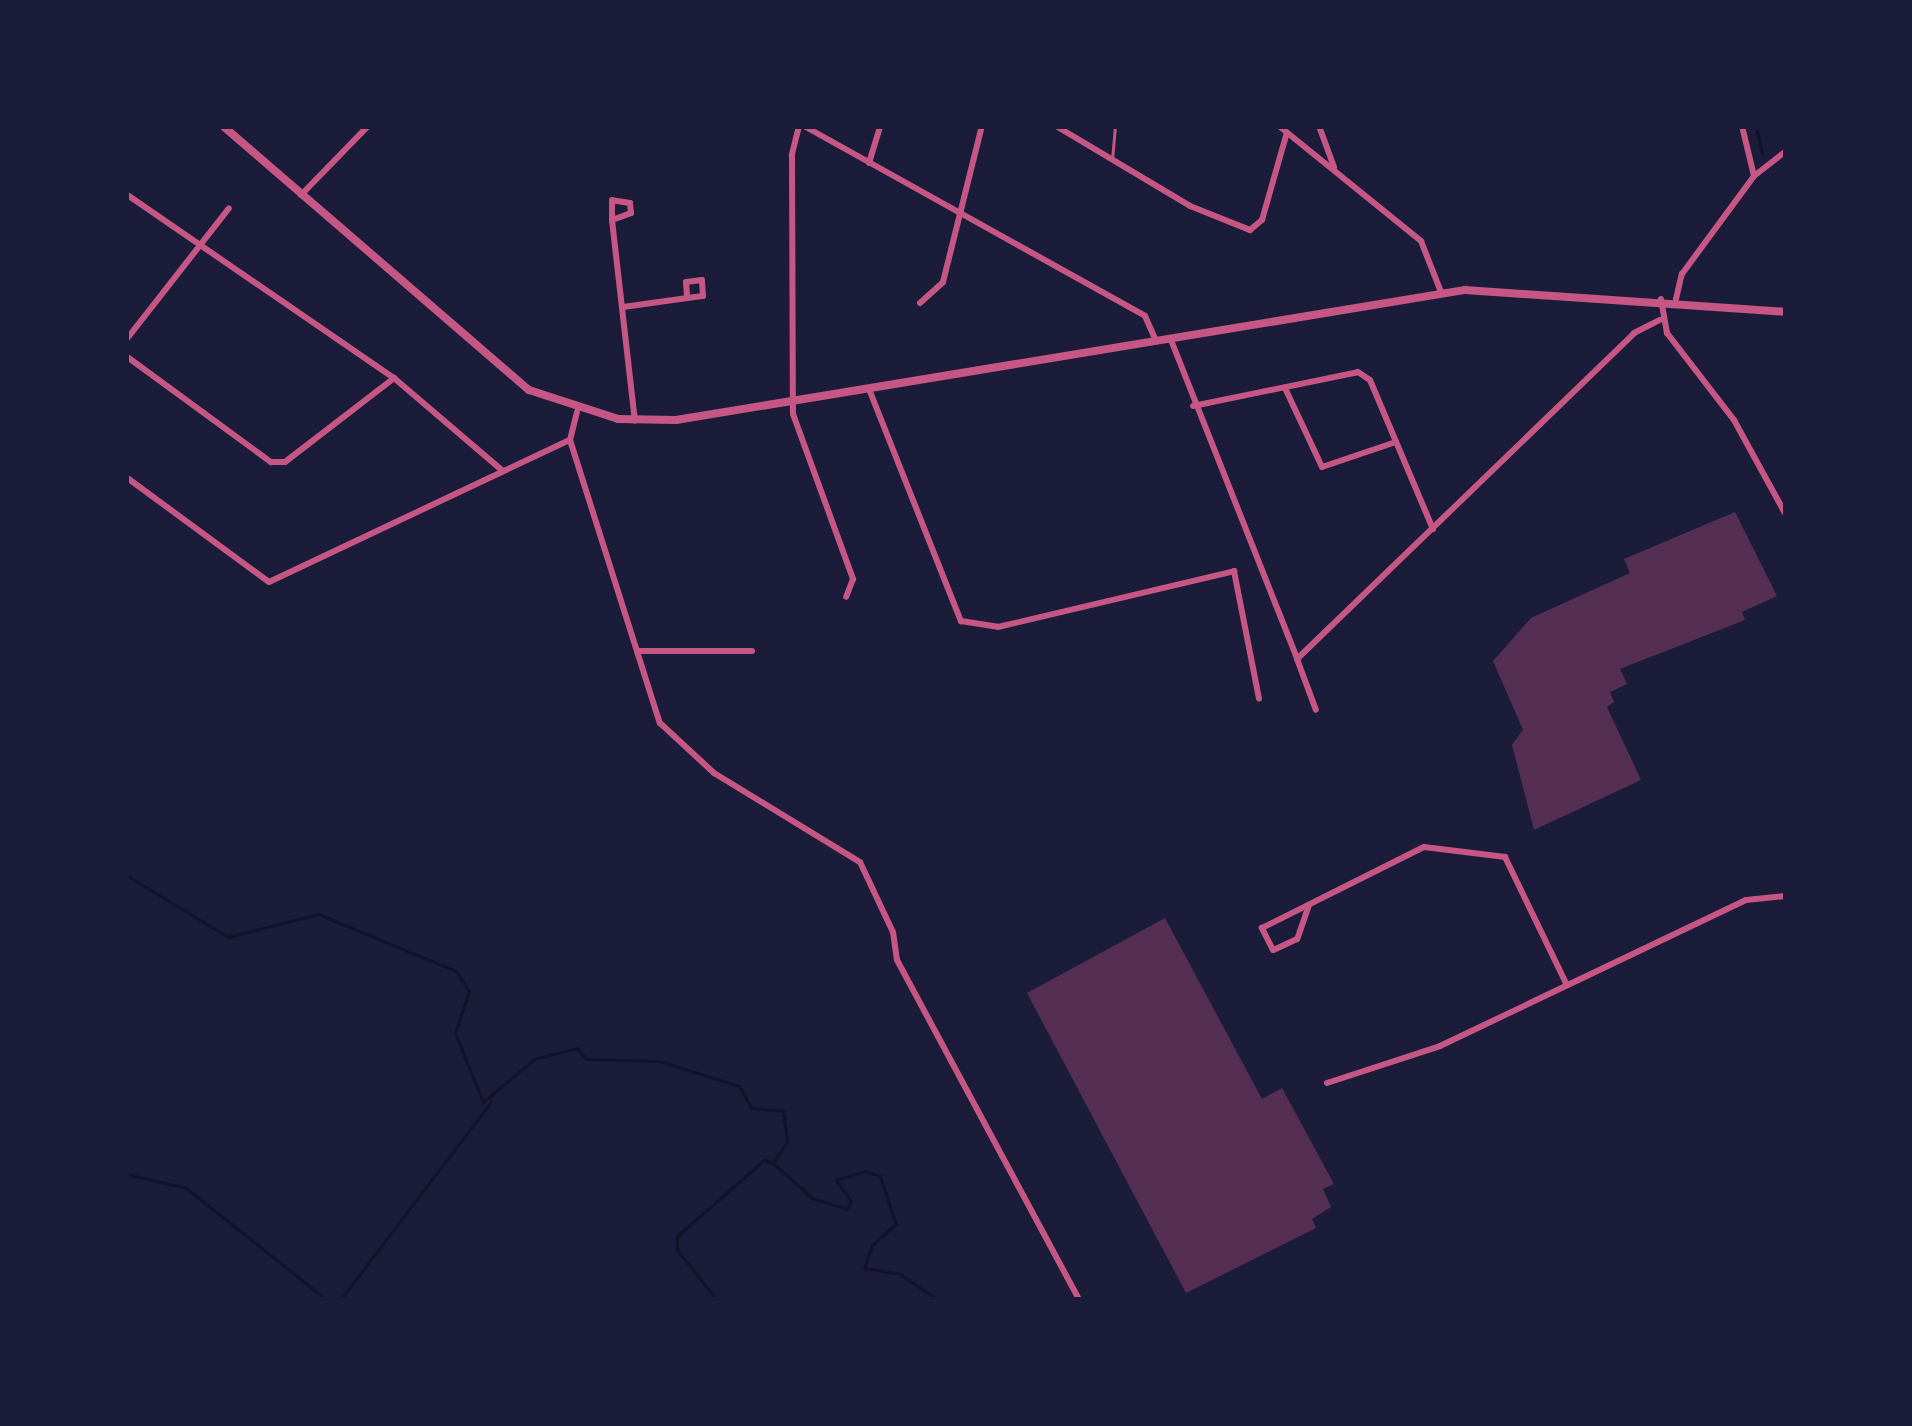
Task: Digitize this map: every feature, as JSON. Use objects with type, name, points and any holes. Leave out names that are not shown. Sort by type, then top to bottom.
[{"type":"street","points":[[223,126],[477,352],[529,390],[578,412],[634,421],[792,400],[1441,292],[1661,298],[1786,312]]},
{"type":"street","points":[[302,195],[368,126]]},
{"type":"street","points":[[846,597],[853,579],[792,400],[792,155],[801,126],[1144,316],[1156,338]]},
{"type":"street","points":[[869,163],[880,126]]},
{"type":"street","points":[[920,304],[943,282],[982,126]]},
{"type":"street","points":[[1056,126],[1250,230],[1262,220],[1287,132]]},
{"type":"street","points":[[1279,126],[1427,248],[1441,292]]},
{"type":"street","points":[[1318,126],[1335,171]]},
{"type":"street","points":[[1742,126],[1754,176]]},
{"type":"street","points":[[1676,299],[1682,274],[1754,176],[1786,151]]},
{"type":"street","points":[[126,194],[394,378],[503,471]]},
{"type":"street","points":[[126,340],[229,208]]},
{"type":"street","points":[[612,220],[634,421]]},
{"type":"street","points":[[623,307],[687,298]]},
{"type":"street","points":[[1661,298],[1660,320],[1734,420],[1786,515]]},
{"type":"street","points":[[1297,659],[1634,333],[1660,320]]},
{"type":"street","points":[[1170,336],[1192,406],[1316,710]]},
{"type":"street","points":[[126,356],[271,461],[285,462],[394,378]]},
{"type":"street","points":[[1192,406],[1358,372],[1370,380],[1432,529]]},
{"type":"street","points":[[868,386],[961,621],[998,627],[1234,571],[1259,699]]},
{"type":"street","points":[[1285,388],[1322,467],[1396,442]]},
{"type":"street","points":[[578,412],[570,440],[654,708],[674,739],[713,773],[860,862],[893,932],[897,960],[1079,1300]]},
{"type":"street","points":[[126,477],[269,582],[570,440]]},
{"type":"street","points":[[637,651],[752,650]]},
{"type":"street","points":[[1310,905],[1297,938],[1273,950],[1262,928],[1424,847],[1504,857],[1566,982]]},
{"type":"street","points":[[1327,1083],[1440,1046],[1746,900],[1786,896]]},
{"type":"lane","points":[[1112,160],[1115,126]]},
{"type":"building","points":[[1735,512],[1777,596],[1742,612],[1745,620],[1620,669],[1627,684],[1610,692],[1614,702],[1607,707],[1641,780],[1534,830],[1512,745],[1523,730],[1493,661],[1531,618],[1630,573],[1624,559]]},
{"type":"building","points":[[1165,918],[1262,1099],[1282,1088],[1334,1184],[1323,1189],[1331,1207],[1312,1219],[1316,1228],[1186,1293],[1027,993]]},
{"type":"waterway","points":[[1756,126],[1762,153]]},
{"type":"waterway","points":[[126,875],[228,937],[318,914],[456,971],[469,991],[455,1033],[483,1102],[534,1059],[577,1048],[586,1059],[660,1061],[739,1086],[751,1108],[783,1111],[787,1141],[773,1163],[812,1198],[847,1209],[851,1201],[836,1180],[866,1171],[880,1176],[896,1224],[872,1245],[864,1268],[900,1274],[938,1300]]},
{"type":"waterway","points":[[340,1300],[491,1102]]},
{"type":"waterway","points":[[717,1300],[677,1250],[677,1236],[764,1160],[772,1163]]},
{"type":"waterway","points":[[126,1174],[186,1188],[327,1300]]}]
